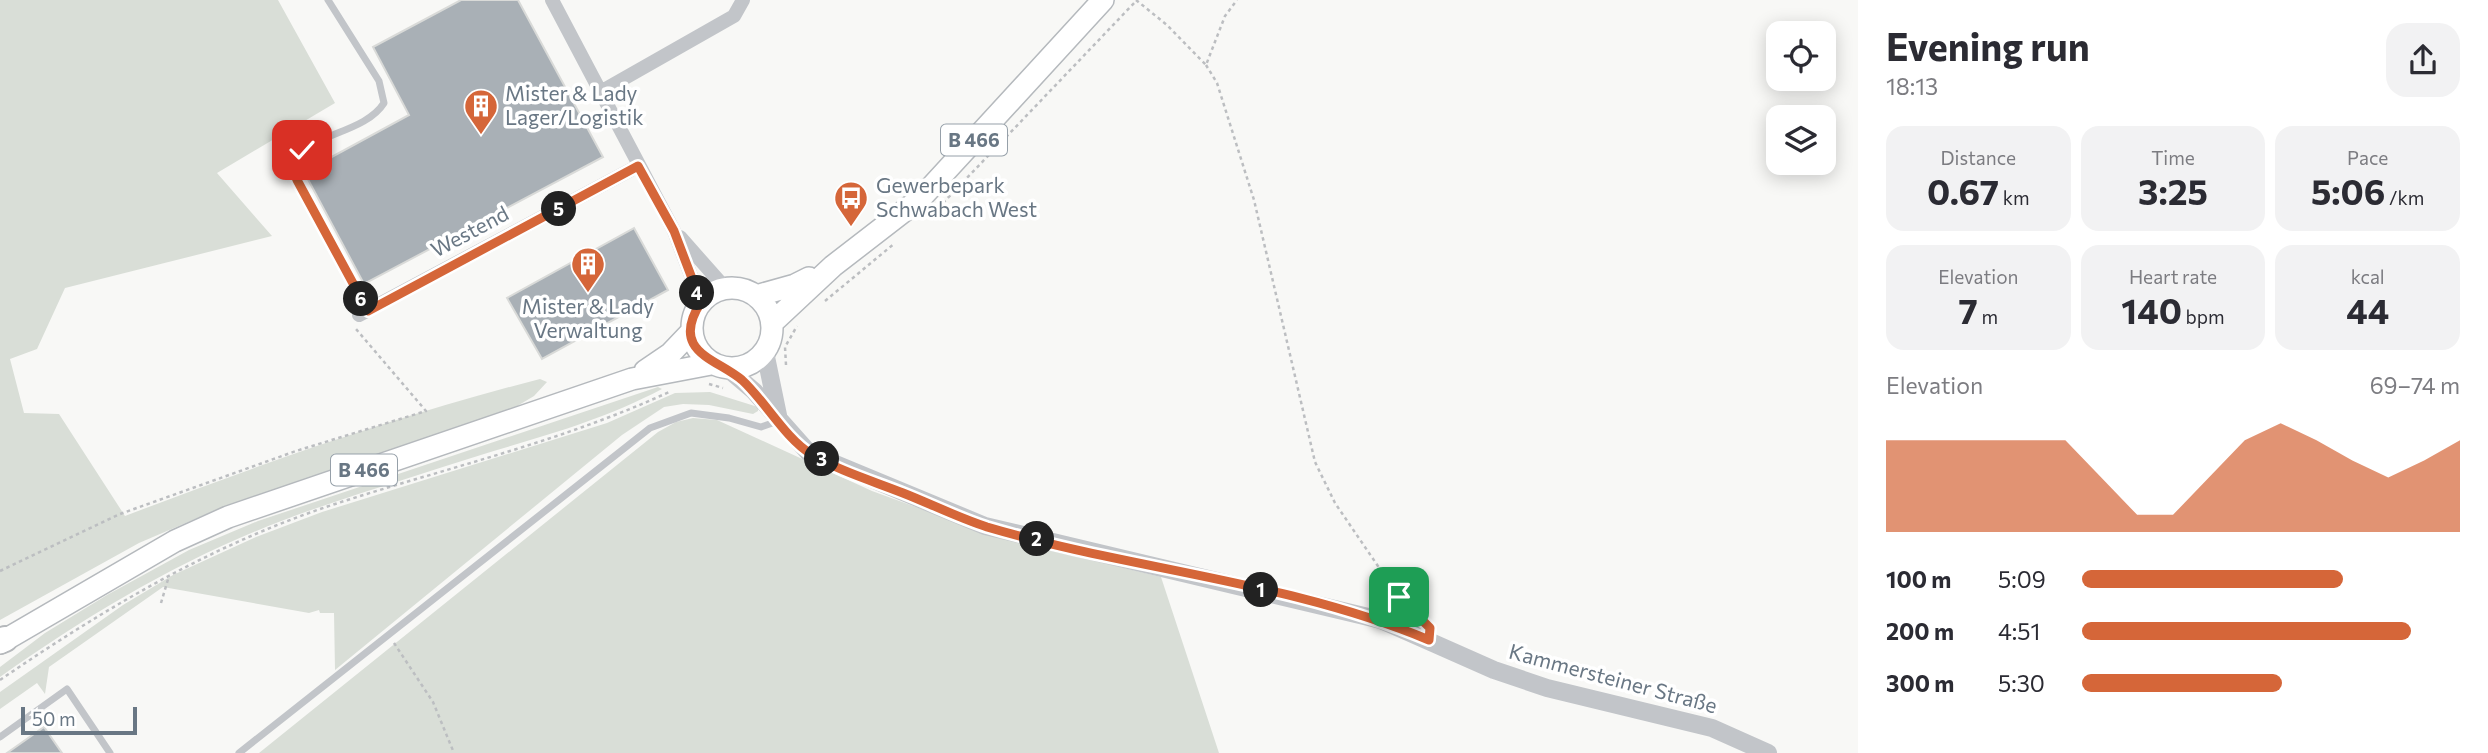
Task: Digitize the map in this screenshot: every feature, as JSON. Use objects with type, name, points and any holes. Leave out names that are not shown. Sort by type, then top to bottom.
[{"type":"main road","name":"B 466","points":[[772,323],[833,266],[921,198],[1103,0]]},
{"type":"main road","name":"B 466","points":[[756,296],[795,285],[833,266]]},
{"type":"main road","points":[[736,288],[756,296],[764,303],[772,323],[765,352],[749,365],[720,366],[701,355],[691,332],[692,321],[701,302],[726,289],[736,288]]},
{"type":"main road","name":"B 466","points":[[632,379],[670,354],[691,332]]},
{"type":"main road","name":"B 466","points":[[2,641],[174,541],[228,517],[632,379],[720,366]]},
{"type":"street","points":[[552,0],[674,231],[701,302]]},
{"type":"street","points":[[602,91],[734,16],[743,0]]},
{"type":"street","name":"Westend","points":[[364,313],[638,166]]},
{"type":"street","points":[[674,231],[726,289]]},
{"type":"street","points":[[765,352],[779,420]]},
{"type":"street","name":"Kammersteiner Straße","points":[[720,366],[754,391],[809,453],[985,526],[1287,595],[1381,620],[1493,670],[1547,688],[1712,728],[1768,753]]},
{"type":"lane","points":[[328,0],[379,81],[384,103],[366,121],[302,150],[292,168],[364,313]]},
{"type":"lane","points":[[239,753],[650,428],[691,413],[729,418],[761,428],[779,420]]},
{"type":"lane","points":[[0,737],[67,689],[110,753]]},
{"type":"path","points":[[1136,0],[1167,25],[1206,65],[1217,83],[1254,200],[1315,462],[1335,503],[1399,597],[1430,628],[1429,640]]},
{"type":"path","points":[[1206,65],[1226,16],[1237,0]]},
{"type":"path","points":[[0,571],[120,514],[296,451],[426,411],[348,321],[364,313]]},
{"type":"path","points":[[161,603],[169,575]]},
{"type":"path","points":[[0,680],[113,605],[147,587]]},
{"type":"path","points":[[388,634],[433,702],[454,753]]},
{"type":"shaded area","points":[[0,0],[278,0],[335,103],[217,173],[272,236],[65,288],[37,349],[10,359],[24,413],[59,414],[125,516],[383,424],[540,379],[547,382],[534,396],[507,412],[223,507],[139,543],[0,620]]},
{"type":"shaded area","points":[[658,387],[662,389],[596,418],[338,501],[233,541],[113,603],[0,677],[0,667],[45,633],[189,550],[258,521]]},
{"type":"shaded area","points":[[710,392],[758,407],[758,411],[753,414],[709,405],[683,404],[664,407],[622,435],[335,670],[334,613],[320,613],[319,610],[309,613],[163,587],[49,667],[45,694],[37,683],[0,709],[0,692],[123,605],[173,575],[256,537],[322,512],[607,423],[675,393]]},
{"type":"shaded area","points":[[693,418],[717,420],[872,491],[1014,541],[1161,577],[1219,753],[259,753],[658,432],[676,422]]},
{"type":"building","name":"Mister & Lady Lager/Logistik","points":[[461,0],[518,0],[603,157],[364,284],[304,172],[409,115],[373,47]]},
{"type":"building","name":"Mister & Lady Verwaltung","points":[[634,228],[668,290],[542,359],[507,298]]},
{"type":"building","points":[[44,727],[62,753],[7,753]]},
{"type":"place","name":"Mister & Lady Lager/Logistik","points":[[481,136]]},
{"type":"place","name":"Gewerbepark Schwabach West","points":[[851,228]]},
{"type":"place","name":"Mister & Lady Verwaltung","points":[[588,294]]},
{"type":"route","points":[[302,150],[294,159],[292,168],[368,311],[638,166],[674,231],[701,302],[692,321],[694,344],[701,355],[711,363],[728,369],[754,391],[809,453],[985,526],[1287,595],[1381,620],[1429,640],[1430,628],[1399,597]]}]
